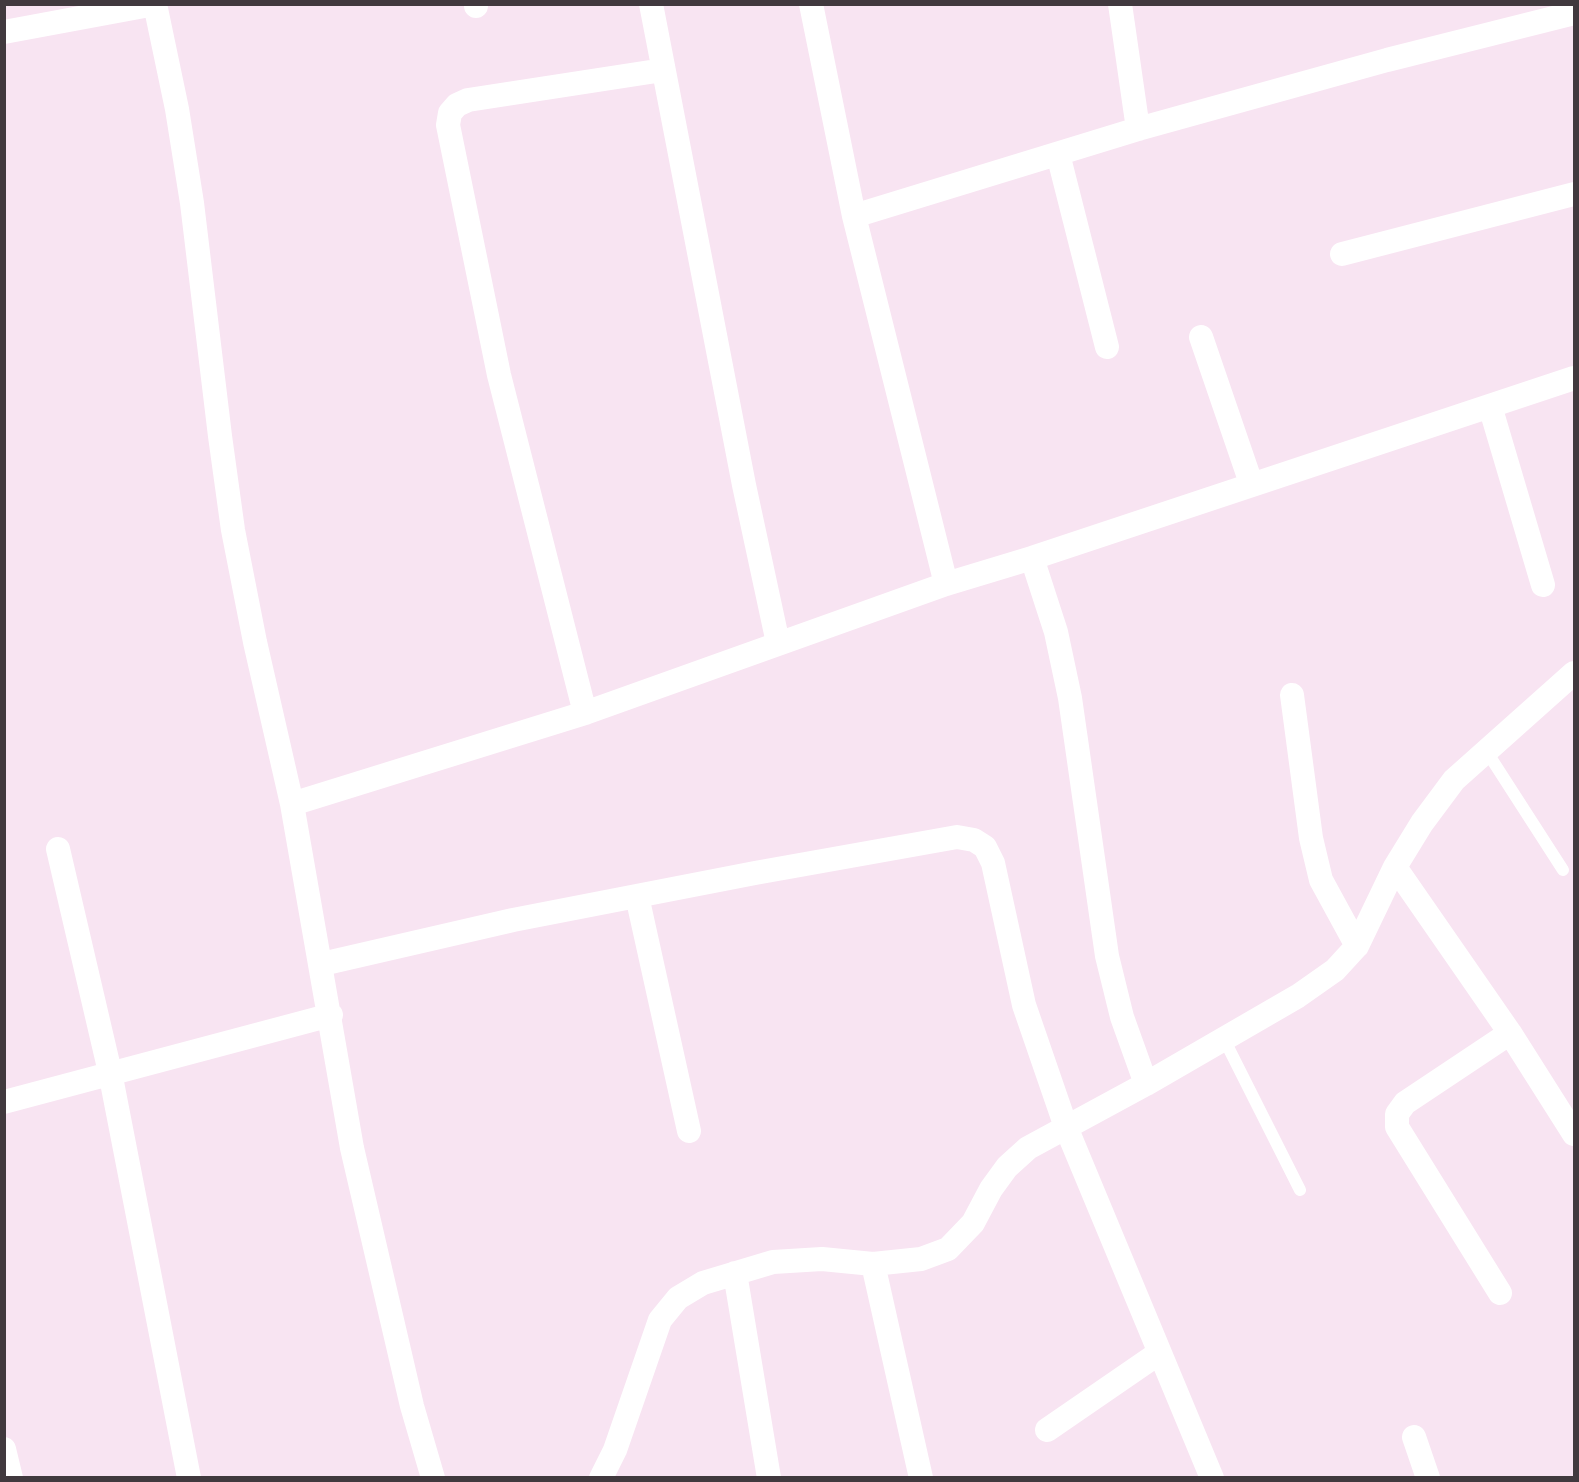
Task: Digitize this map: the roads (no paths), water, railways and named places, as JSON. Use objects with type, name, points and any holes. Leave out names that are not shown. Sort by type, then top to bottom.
[{"type":"street","points":[[4,32],[155,4],[177,109],[192,203],[233,530],[255,642],[292,804],[331,1015],[352,1148],[412,1406],[433,1478]]},
{"type":"street","points":[[651,4],[691,200],[744,485],[778,643]]},
{"type":"street","points":[[811,4],[854,216],[946,584]]},
{"type":"street","points":[[1120,4],[1138,129]]},
{"type":"street","points":[[854,216],[1138,129],[1387,60],[1575,13]]},
{"type":"street","points":[[585,713],[499,375],[448,125],[450,113],[457,105],[468,100],[663,70]]},
{"type":"street","points":[[1058,154],[1107,347]]},
{"type":"street","points":[[1342,254],[1575,194]]},
{"type":"street","points":[[1201,337],[1251,483]]},
{"type":"street","points":[[292,804],[585,713],[946,584],[1032,558],[1251,483],[1575,378]]},
{"type":"street","points":[[1490,406],[1543,585]]},
{"type":"street","points":[[1032,558],[1056,632],[1070,698],[1107,956],[1122,1017],[1146,1084]]},
{"type":"street","points":[[601,1478],[615,1450],[660,1320],[678,1298],[703,1283],[773,1262],[822,1259],[873,1264],[921,1259],[948,1249],[972,1223],[991,1189],[1007,1167],[1028,1148],[1224,1039],[1298,996],[1335,970],[1357,946],[1395,867],[1422,823],[1454,780],[1575,673]]},
{"type":"street","points":[[1292,695],[1311,838],[1321,880],[1357,946]]},
{"type":"street","points":[[322,964],[637,896],[957,837],[974,840],[985,847],[993,864],[1024,1005],[1066,1127],[1159,1353],[1203,1474]]},
{"type":"street","points":[[58,849],[110,1072],[189,1478]]},
{"type":"street","points":[[1395,867],[1510,1034],[1575,1134]]},
{"type":"street","points":[[637,896],[689,1131]]},
{"type":"street","points":[[4,1102],[331,1015]]},
{"type":"street","points":[[1500,1293],[1397,1127],[1397,1114],[1405,1103],[1510,1034]]},
{"type":"street","points":[[873,1264],[921,1478]]},
{"type":"street","points":[[735,1273],[769,1478]]},
{"type":"street","points":[[1047,1430],[1159,1353]]},
{"type":"street","points":[[1414,1437],[1428,1478]]},
{"type":"street","points":[[4,1449],[11,1478]]},
{"type":"lane","points":[[1487,752],[1563,870]]},
{"type":"lane","points":[[1224,1039],[1300,1190]]}]
